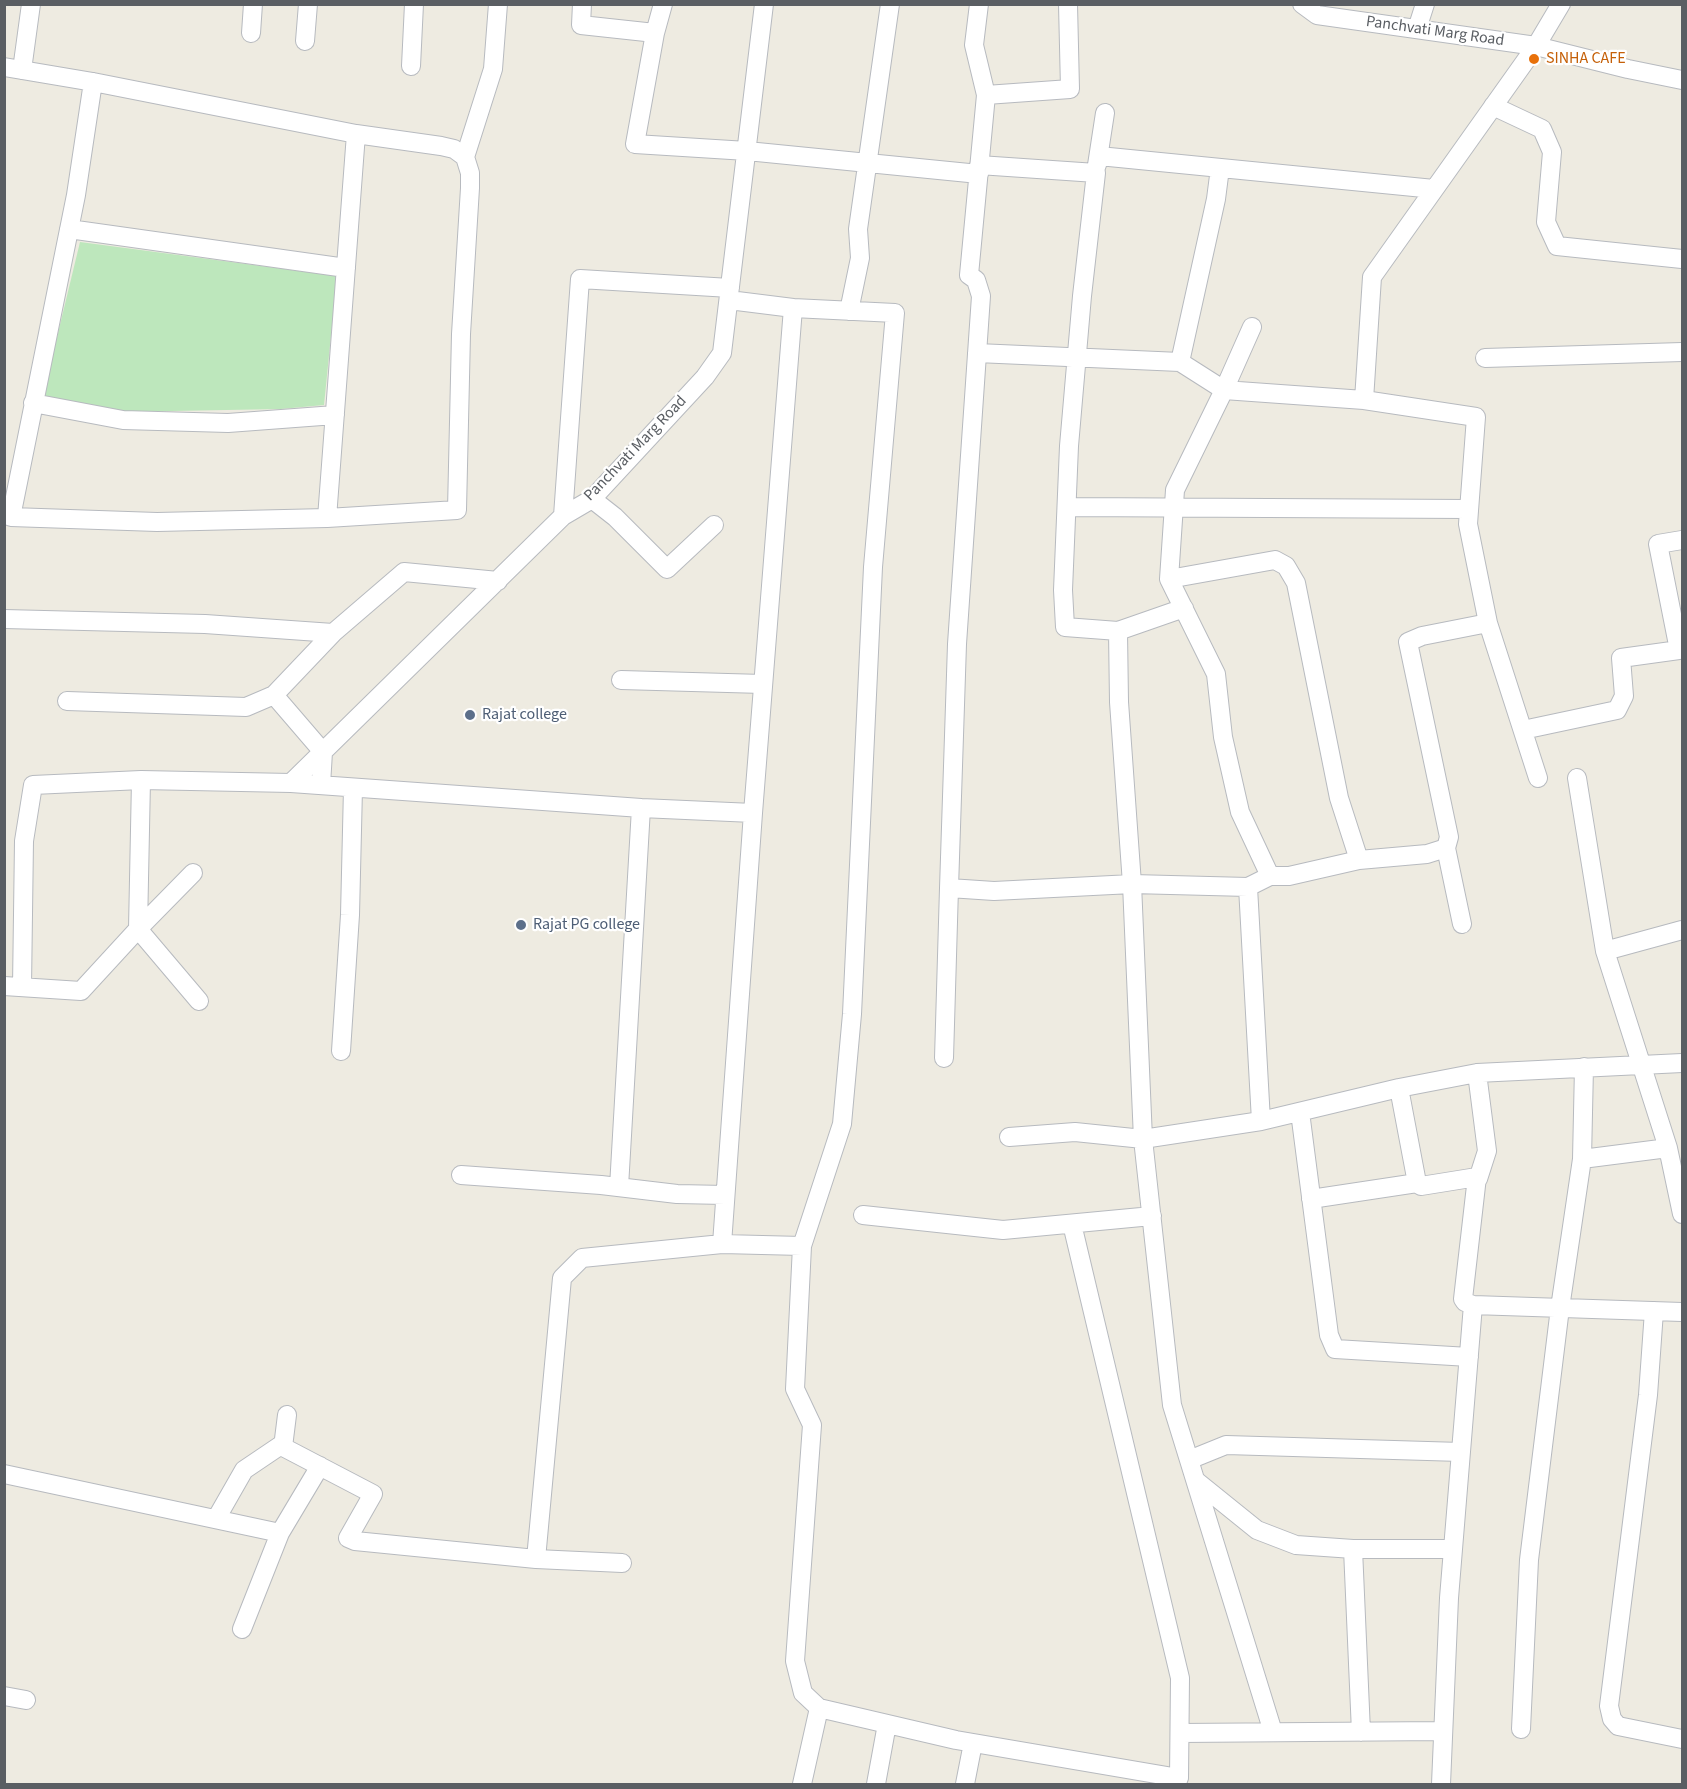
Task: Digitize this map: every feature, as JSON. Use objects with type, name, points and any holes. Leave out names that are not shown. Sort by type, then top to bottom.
[{"type":"street","points":[[32,4],[13,68],[356,134],[441,146],[454,149],[465,157]]},
{"type":"street","points":[[251,33],[253,4]]},
{"type":"street","points":[[305,41],[308,4]]},
{"type":"street","points":[[411,66],[414,4]]},
{"type":"street","points":[[93,82],[69,229],[8,516],[157,522],[327,518],[457,510],[461,334],[470,188],[470,173],[465,157],[494,69],[498,4]]},
{"type":"street","points":[[582,4],[581,25],[655,33]]},
{"type":"street","points":[[663,4],[655,33],[635,144],[979,170],[1097,164],[1220,168],[1434,189]]},
{"type":"street","name":"Panchvati Marg Road","points":[[291,783],[563,516],[592,499],[705,377],[722,353],[764,4]]},
{"type":"street","points":[[849,311],[860,258],[858,229],[890,4]]},
{"type":"street","points":[[944,1059],[957,644],[981,296],[976,280],[969,275],[986,94],[974,45],[979,4]]},
{"type":"street","points":[[986,94],[1070,89],[1068,4]]},
{"type":"street","name":"Panchvati Marg Road","points":[[1302,4],[1317,15],[1536,46],[1683,80]]},
{"type":"street","points":[[1417,29],[1425,4]]},
{"type":"street","points":[[1364,400],[1372,277],[1536,46],[1561,4]]},
{"type":"street","points":[[1493,106],[1542,129],[1552,152],[1546,222],[1557,246],[1683,259]]},
{"type":"street","points":[[1105,113],[1097,164],[1077,357],[1063,590],[1065,627],[1118,632],[1184,608]]},
{"type":"street","points":[[327,518],[356,134]]},
{"type":"street","points":[[1180,362],[1216,199],[1220,168]]},
{"type":"street","points":[[69,229],[346,268]]},
{"type":"street","points":[[563,516],[580,279],[730,294],[793,308],[895,313],[873,567],[852,1014],[842,1124],[802,1246],[795,1389],[812,1425],[795,1661],[803,1693],[819,1708],[1120,1777],[1179,1778],[1180,1678],[1072,1224]]},
{"type":"street","points":[[722,1244],[793,308]]},
{"type":"street","points":[[1252,327],[1224,390],[1174,490],[1169,579],[1216,674],[1223,737],[1240,812],[1270,876]]},
{"type":"street","points":[[1485,358],[1683,352]]},
{"type":"street","points":[[977,353],[1180,362],[1224,390],[1364,400],[1476,417],[1468,524],[1488,623],[1538,778]]},
{"type":"street","points":[[33,403],[123,420],[228,423],[335,415]]},
{"type":"street","points":[[592,499],[615,517],[667,569],[714,525]]},
{"type":"street","points":[[1067,507],[1469,509]]},
{"type":"street","points":[[1522,730],[1617,711],[1624,696],[1621,658],[1679,650],[1658,544],[1683,540]]},
{"type":"street","points":[[1169,579],[1275,560],[1286,566],[1296,583],[1339,798],[1359,860]]},
{"type":"street","points":[[67,701],[246,707],[274,695],[333,633],[404,572],[498,581]]},
{"type":"street","points":[[4,619],[204,624],[333,633]]},
{"type":"street","points":[[1462,924],[1446,848],[1449,837],[1408,642],[1422,636],[1488,623]]},
{"type":"street","points":[[1118,632],[1119,702],[1132,884],[1143,1139],[1172,1405],[1273,1732]]},
{"type":"street","points":[[621,680],[764,684]]},
{"type":"street","points":[[274,695],[323,752],[321,785]]},
{"type":"street","points":[[1577,778],[1605,951],[1639,1064],[1668,1148],[1683,1214]]},
{"type":"street","points":[[193,873],[81,990],[13,986],[24,841],[33,785],[141,780],[291,783],[641,808],[753,813]]},
{"type":"street","points":[[141,780],[138,929],[199,1001]]},
{"type":"street","points":[[341,1051],[350,915],[353,788]]},
{"type":"street","points":[[619,1187],[641,808]]},
{"type":"street","points":[[949,888],[994,891],[1132,884],[1248,887],[1270,876],[1289,876],[1359,860],[1427,854],[1446,848]]},
{"type":"street","points":[[1248,887],[1261,1121]]},
{"type":"street","points":[[1605,951],[1683,930]]},
{"type":"street","points":[[1009,1137],[1075,1132],[1143,1139],[1261,1121],[1399,1088],[1477,1073],[1683,1063]]},
{"type":"street","points":[[1521,1729],[1529,1560],[1581,1159],[1584,1067]]},
{"type":"street","points":[[1477,1073],[1487,1151],[1478,1179],[1463,1299],[1465,1302],[1473,1305],[1683,1312]]},
{"type":"street","points":[[1399,1088],[1417,1183]]},
{"type":"street","points":[[1300,1112],[1329,1335],[1335,1349],[1469,1357]]},
{"type":"street","points":[[1581,1159],[1668,1148]]},
{"type":"street","points":[[461,1175],[619,1187],[678,1194],[726,1195]]},
{"type":"street","points":[[1311,1198],[1417,1183],[1421,1186],[1475,1176],[1478,1179]]},
{"type":"street","points":[[863,1215],[1003,1230],[1152,1216]]},
{"type":"street","points":[[536,1559],[562,1278],[582,1258],[722,1244],[802,1246]]},
{"type":"street","points":[[1441,1785],[1453,1549],[1473,1305]]},
{"type":"street","points":[[1654,1311],[1648,1395],[1609,1706],[1612,1719],[1618,1726],[1683,1738]]},
{"type":"street","points":[[287,1415],[283,1447],[373,1494],[348,1538],[356,1541],[536,1559],[622,1563]]},
{"type":"street","points":[[216,1520],[244,1470],[284,1443]]},
{"type":"street","points":[[1189,1460],[1226,1445],[1461,1452]]},
{"type":"street","points":[[242,1629],[280,1533],[320,1466]]},
{"type":"street","points":[[4,1474],[280,1533]]},
{"type":"street","points":[[1195,1480],[1257,1530],[1296,1545],[1353,1549],[1453,1549]]},
{"type":"street","points":[[1353,1549],[1360,1732]]},
{"type":"street","points":[[4,1696],[26,1700]]},
{"type":"street","points":[[802,1785],[819,1708]]},
{"type":"street","points":[[876,1785],[887,1724]]},
{"type":"street","points":[[1179,1733],[1443,1731]]},
{"type":"street","points":[[965,1785],[973,1743]]},
{"type":"green space","points":[[80,242],[337,276],[324,405],[281,409],[117,412],[42,399]]},
{"type":"place","name":"SINHA CAFE","points":[[1534,59]]},
{"type":"place","name":"Rajat college","points":[[470,715]]},
{"type":"place","name":"Rajat PG college","points":[[521,925]]}]
